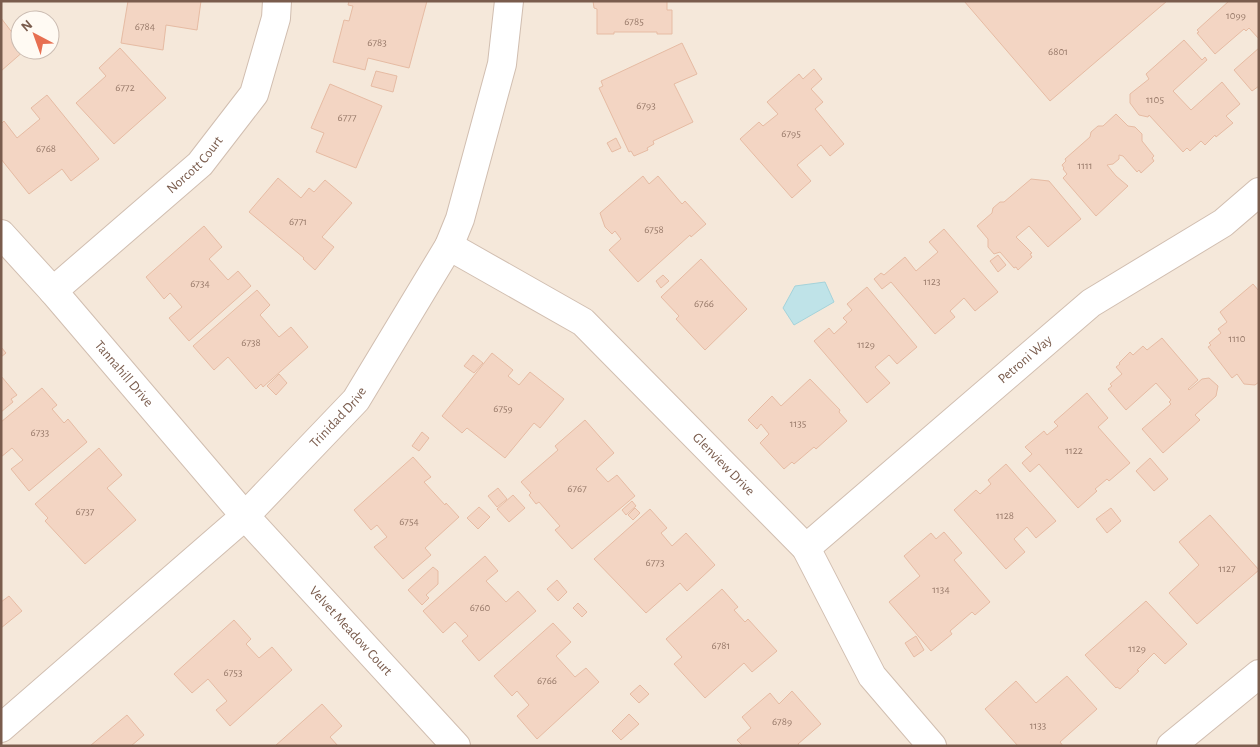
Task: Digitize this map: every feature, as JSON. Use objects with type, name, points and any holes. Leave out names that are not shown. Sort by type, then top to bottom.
[{"type":"street","name":"Norcott Court","points":[[53,290],[200,164],[254,94],[276,18],[277,1]]},
{"type":"street","name":"Trinidad Drive","points":[[1,728],[245,516],[356,400],[449,246],[460,219],[502,64],[509,1]]},
{"type":"street","name":"Petroni Way","points":[[806,548],[1091,303],[1223,223],[1259,192]]},
{"type":"street","name":"Tannahill Drive","points":[[1,234],[53,290],[245,516]]},
{"type":"street","name":"Glenview Drive","points":[[449,246],[583,322],[806,548],[872,676],[932,746]]},
{"type":"street","name":"Velvet Meadow Court","points":[[245,516],[456,746]]},
{"type":"street","points":[[1171,746],[1259,674]]},
{"type":"shaded area","points":[[1,1],[1259,1],[1259,746],[1,746]]},
{"type":"water","points":[[825,282],[834,302],[794,325],[783,308],[795,286]]},
{"type":"building","points":[[128,1],[201,1],[197,30],[166,25],[163,50],[121,43]]},
{"type":"building","points":[[349,1],[427,1],[409,68],[368,58],[365,70],[333,62],[344,20],[349,21],[353,6],[348,5]]},
{"type":"building","points":[[593,1],[667,1],[667,10],[672,10],[672,34],[614,32],[614,34],[597,34],[597,9],[594,8]]},
{"type":"building","points":[[964,1],[1167,1],[1050,101]]},
{"type":"building","points":[[1229,1],[1259,1],[1259,39],[1249,28],[1246,31],[1244,29],[1215,54],[1197,33],[1199,32],[1197,30]]},
{"type":"building","points":[[1,18],[10,30],[10,60],[14,60],[1,71]]},
{"type":"building","points":[[1184,40],[1202,60],[1205,57],[1207,60],[1173,91],[1191,110],[1222,82],[1240,104],[1226,116],[1233,123],[1216,137],[1215,135],[1205,145],[1201,141],[1190,151],[1187,148],[1183,152],[1149,115],[1148,117],[1139,115],[1130,103],[1130,94],[1149,79],[1146,74]]},
{"type":"building","points":[[682,43],[697,74],[674,84],[693,122],[653,141],[654,144],[647,148],[648,150],[634,156],[631,151],[629,152],[599,88],[603,86],[601,81]]},
{"type":"building","points":[[120,48],[166,98],[114,144],[76,103],[106,76],[99,68]]},
{"type":"building","points":[[1259,48],[1259,86],[1252,91],[1234,70]]},
{"type":"building","points":[[814,69],[822,79],[811,89],[823,102],[815,109],[844,144],[830,156],[821,145],[797,165],[811,181],[792,198],[740,139],[759,122],[763,126],[778,114],[767,102],[799,74],[803,79]]},
{"type":"building","points":[[376,71],[397,76],[393,92],[371,86]]},
{"type":"building","points":[[330,84],[382,106],[356,168],[316,152],[324,133],[311,128]]},
{"type":"building","points":[[47,95],[99,159],[71,181],[62,169],[29,194],[1,159],[1,124],[4,121],[17,138],[40,119],[31,108]]},
{"type":"building","points":[[1116,114],[1128,126],[1135,127],[1142,134],[1142,141],[1154,156],[1152,158],[1154,161],[1141,173],[1139,170],[1137,172],[1123,156],[1119,155],[1119,159],[1113,164],[1107,165],[1128,186],[1096,216],[1063,178],[1067,174],[1062,165],[1066,161],[1065,159],[1090,137],[1091,132],[1098,126],[1103,126]]},
{"type":"building","points":[[616,138],[621,148],[612,152],[607,143]]},
{"type":"building","points":[[643,176],[649,184],[658,176],[682,204],[685,201],[706,224],[691,237],[690,235],[638,282],[609,250],[621,239],[615,231],[612,234],[605,227],[600,213]]},
{"type":"building","points":[[278,178],[301,198],[309,188],[314,192],[325,180],[352,203],[322,237],[334,247],[315,270],[304,258],[249,212]]},
{"type":"building","points":[[1031,179],[1049,181],[1081,219],[1048,247],[1029,226],[1016,237],[1032,253],[1030,254],[1032,257],[1018,270],[1000,252],[994,254],[988,247],[988,239],[977,226],[992,213],[993,208],[1000,202],[1004,202]]},
{"type":"building","points":[[204,226],[222,247],[209,259],[228,280],[238,271],[251,286],[189,341],[169,318],[182,307],[170,293],[164,299],[146,277]]},
{"type":"building","points":[[944,229],[998,292],[975,311],[964,298],[950,311],[955,317],[935,334],[891,282],[882,289],[874,279],[881,273],[884,275],[905,257],[916,271],[938,252],[929,242]]},
{"type":"building","points":[[998,255],[1006,265],[998,272],[990,261]]},
{"type":"building","points":[[701,259],[747,309],[705,350],[676,319],[679,316],[661,297]]},
{"type":"building","points":[[663,275],[669,281],[661,288],[656,281]]},
{"type":"building","points":[[1253,284],[1259,291],[1259,382],[1255,385],[1244,384],[1237,374],[1232,378],[1208,347],[1211,345],[1209,343],[1221,333],[1218,329],[1227,322],[1220,312]]},
{"type":"building","points":[[867,287],[917,347],[897,364],[889,355],[875,367],[890,383],[867,403],[814,341],[829,328],[834,334],[847,322],[843,318],[852,310],[847,304]]},
{"type":"building","points":[[257,290],[270,305],[260,315],[279,337],[291,327],[308,347],[263,387],[261,384],[256,389],[228,357],[214,370],[193,346]]},
{"type":"building","points":[[1162,338],[1198,380],[1189,390],[1202,379],[1209,378],[1218,386],[1216,396],[1195,415],[1200,420],[1163,453],[1142,429],[1171,404],[1169,402],[1171,400],[1156,383],[1126,410],[1108,389],[1112,386],[1110,384],[1122,374],[1116,367],[1130,352],[1133,355],[1143,346],[1147,350]]},
{"type":"building","points":[[1,347],[6,353],[1,357]]},
{"type":"building","points":[[492,353],[513,370],[508,376],[519,385],[530,372],[564,399],[540,428],[534,423],[505,458],[467,428],[462,433],[442,416]]},
{"type":"building","points":[[473,355],[483,363],[474,373],[464,366]]},
{"type":"building","points":[[279,374],[287,383],[276,395],[267,386]]},
{"type":"building","points":[[1,376],[17,395],[11,399],[13,402],[1,412]]},
{"type":"building","points":[[810,379],[840,410],[839,412],[847,421],[816,449],[814,447],[794,464],[792,462],[784,469],[760,443],[769,434],[761,424],[757,429],[748,420],[772,396],[781,406]]},
{"type":"building","points":[[42,388],[57,405],[52,409],[64,423],[68,419],[87,442],[29,491],[11,469],[23,460],[12,448],[1,457],[1,422]]},
{"type":"building","points":[[1087,393],[1108,418],[1098,427],[1130,463],[1109,481],[1107,479],[1095,489],[1097,491],[1078,508],[1039,464],[1030,472],[1022,463],[1032,454],[1025,447],[1044,431],[1047,435],[1058,426],[1054,422]]},
{"type":"building","points":[[585,420],[614,453],[596,469],[608,482],[617,475],[635,496],[572,549],[555,530],[560,526],[539,502],[536,504],[529,495],[531,493],[521,482],[558,450],[555,446]]},
{"type":"building","points":[[422,432],[429,438],[419,451],[412,446]]},
{"type":"building","points":[[99,448],[122,475],[107,488],[136,520],[85,564],[45,521],[48,518],[35,504]]},
{"type":"building","points":[[413,457],[431,477],[424,482],[459,517],[425,548],[431,555],[403,579],[374,547],[387,537],[377,525],[371,530],[354,510]]},
{"type":"building","points":[[1150,458],[1168,479],[1154,491],[1136,471]]},
{"type":"building","points":[[1006,464],[1056,521],[1036,538],[1027,527],[1014,539],[1025,552],[1006,569],[954,510],[976,490],[980,494],[991,484],[988,480]]},
{"type":"building","points":[[498,488],[507,499],[497,507],[488,496]]},
{"type":"building","points":[[513,495],[525,508],[509,522],[497,509]]},
{"type":"building","points":[[632,501],[636,506],[626,515],[622,510]]},
{"type":"building","points":[[479,507],[490,517],[478,529],[467,518]]},
{"type":"building","points":[[635,508],[640,513],[633,520],[628,515]]},
{"type":"building","points":[[1111,508],[1121,521],[1107,533],[1096,519]]},
{"type":"building","points":[[650,509],[667,528],[661,533],[672,546],[686,533],[715,565],[687,591],[680,583],[646,613],[594,559]]},
{"type":"building","points":[[1210,515],[1259,570],[1197,624],[1169,593],[1199,565],[1179,542]]},
{"type":"building","points":[[944,532],[962,553],[954,560],[990,602],[975,615],[972,612],[950,631],[952,634],[931,651],[889,602],[920,576],[904,556],[931,533],[936,539]]},
{"type":"building","points":[[485,556],[498,571],[486,581],[506,602],[518,591],[536,611],[479,661],[462,641],[468,636],[455,622],[443,633],[423,611]]},
{"type":"building","points":[[433,567],[438,571],[438,584],[426,595],[429,598],[422,605],[408,590]]},
{"type":"building","points":[[557,580],[567,592],[558,601],[547,589]]},
{"type":"building","points":[[722,589],[738,607],[734,610],[745,622],[748,619],[777,651],[752,672],[744,663],[705,698],[674,664],[682,657],[666,639]]},
{"type":"building","points":[[9,596],[22,611],[1,628],[1,602]]},
{"type":"building","points":[[1146,601],[1187,644],[1165,664],[1154,653],[1120,689],[1116,688],[1085,655]]},
{"type":"building","points":[[578,603],[587,612],[582,617],[573,608]]},
{"type":"building","points":[[234,620],[251,639],[246,644],[259,658],[272,647],[292,670],[230,726],[216,710],[227,701],[208,679],[192,693],[174,674]]},
{"type":"building","points":[[553,623],[571,642],[556,656],[575,677],[586,668],[599,682],[537,739],[517,716],[529,705],[517,691],[512,696],[494,676]]},
{"type":"building","points":[[916,636],[924,650],[914,657],[905,643]]},
{"type":"building","points":[[1067,676],[1097,709],[1060,742],[1063,746],[1018,746],[985,709],[1016,681],[1036,703]]},
{"type":"building","points":[[640,685],[649,694],[639,703],[630,694]]},
{"type":"building","points":[[792,691],[821,724],[798,744],[799,746],[743,746],[737,740],[751,728],[742,717],[770,693],[779,704]]},
{"type":"building","points":[[322,704],[342,726],[330,737],[338,746],[275,746]]},
{"type":"building","points":[[629,714],[639,724],[621,740],[612,731]]},
{"type":"building","points":[[127,715],[144,735],[131,746],[90,746]]}]
